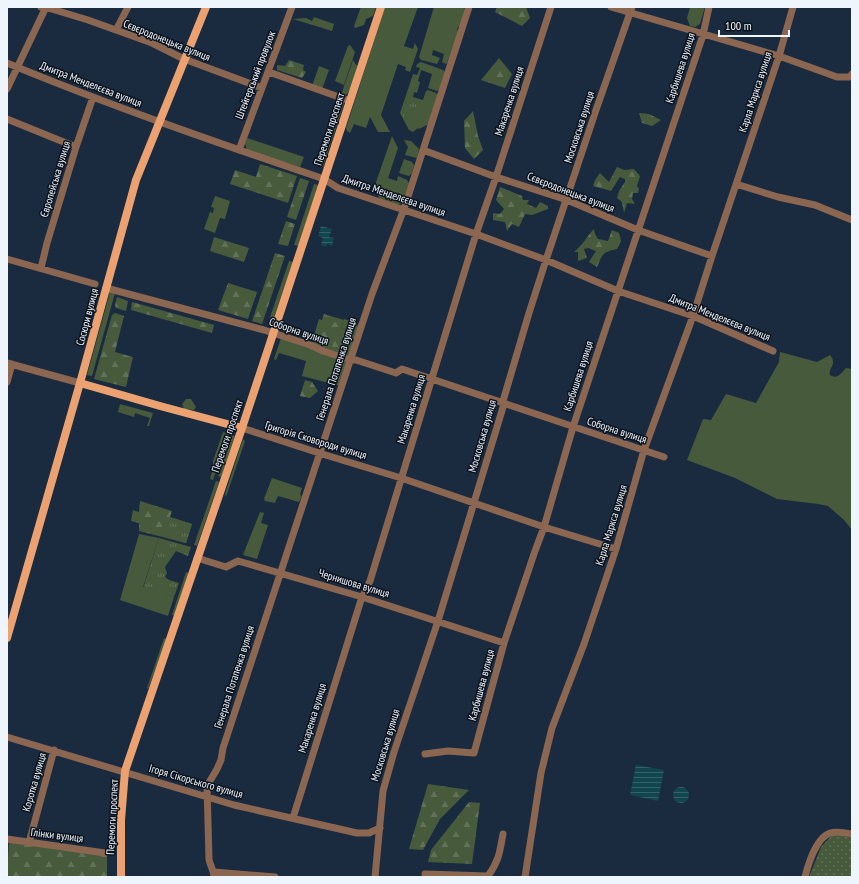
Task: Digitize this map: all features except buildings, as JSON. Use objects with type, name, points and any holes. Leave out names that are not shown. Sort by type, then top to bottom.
[{"type":"main road","name":"Сосюри вулиця","points":[[7,638],[136,180],[206,7]]},
{"type":"main road","name":"Перемоги проспект","points":[[121,877],[121,820],[125,771],[242,428],[381,7]]},
{"type":"main road","name":"Григорія Сковороди вулиця","points":[[80,383],[242,428]]},
{"type":"street","name":"Сєвєродонецька вулиця","points":[[41,7],[46,7],[152,43],[184,59],[262,88]]},
{"type":"street","points":[[7,89],[46,7]]},
{"type":"street","points":[[116,30],[128,7]]},
{"type":"street","name":"Штейгерський провулок","points":[[239,150],[292,7]]},
{"type":"street","name":"Генерала Потапенка вулиця","points":[[214,874],[210,864],[207,786],[221,760],[224,744],[319,453],[383,262],[403,211],[469,7]]},
{"type":"street","name":"Макаренка вулиця","points":[[293,818],[362,596],[370,581],[476,234],[551,7]]},
{"type":"street","points":[[611,7],[631,10],[703,35],[778,56],[837,77],[850,77],[852,74]]},
{"type":"street","name":"Карбишева вулиця","points":[[425,754],[448,751],[474,753],[504,643],[544,527],[573,427],[703,35],[709,7]]},
{"type":"street","name":"Карла Маркса вулиця","points":[[525,877],[541,774],[551,730],[584,644],[616,549],[644,450],[693,316],[793,7]]},
{"type":"street","name":"Московська вулиця","points":[[375,877],[383,791],[394,752],[438,621],[504,404],[503,401],[526,320],[631,10]]},
{"type":"street","name":"Дмитра Менделєєва вулиця","points":[[7,63],[93,98],[324,179],[334,187],[476,234],[546,260],[618,291],[693,316],[773,351]]},
{"type":"street","points":[[269,72],[350,101]]},
{"type":"street","name":"Європейська вулиця","points":[[41,268],[76,147],[93,98]]},
{"type":"street","points":[[7,119],[76,147]]},
{"type":"street","name":"Сєвєродонецька вулиця","points":[[423,150],[496,177],[567,200],[638,230],[712,256]]},
{"type":"street","points":[[736,184],[778,197],[815,205],[852,220]]},
{"type":"street","points":[[7,259],[95,284]]},
{"type":"street","name":"Соборна вулиця","points":[[106,288],[273,334],[310,345],[351,360],[356,360],[396,373],[402,369],[664,457]]},
{"type":"street","points":[[7,382],[10,363]]},
{"type":"street","name":"Григорія Сковороди вулиця","points":[[10,363],[80,383]]},
{"type":"street","name":"Григорія Сковороди вулиця","points":[[242,428],[401,478],[544,527],[616,549]]},
{"type":"street","name":"Чернишова вулиця","points":[[197,558],[226,567],[238,560],[362,596],[504,643]]},
{"type":"street","name":"Ігоря Сікорського вулиця","points":[[7,737],[125,771],[234,805],[357,833],[369,834],[380,828]]},
{"type":"street","name":"Коротка вулиця","points":[[29,843],[54,750]]},
{"type":"street","points":[[805,877],[815,849],[824,837],[829,833],[836,832],[852,834]]},
{"type":"street","points":[[425,874],[488,876],[496,866],[503,834]]},
{"type":"street","name":"Глінки вулиця","points":[[7,839],[105,853]]},
{"type":"street","points":[[214,874],[275,877]]},
{"type":"green space","points":[[361,7],[376,7],[373,16],[366,19],[364,25],[355,28],[354,26]]},
{"type":"green space","points":[[385,7],[418,7],[404,46],[413,49],[415,43],[418,49],[410,72],[405,70],[406,67],[398,64],[381,115],[390,132],[378,132],[370,117],[366,128],[354,124],[350,133],[346,128]]},
{"type":"green space","points":[[434,7],[464,7],[465,10],[460,27],[458,27],[457,30],[459,31],[446,64],[442,62],[444,54],[433,50],[432,55],[440,58],[437,64],[421,60],[419,57]]},
{"type":"green space","points":[[497,7],[526,7],[530,18],[522,26],[495,12]]},
{"type":"green space","points":[[690,7],[705,7],[700,24],[695,27],[690,26],[687,18]]},
{"type":"green space","points":[[314,17],[334,24],[332,31],[293,19],[306,18],[312,21]]},
{"type":"green space","points":[[350,45],[355,52],[344,85],[335,81],[348,46]]},
{"type":"green space","points":[[499,58],[512,74],[505,88],[481,80]]},
{"type":"green space","points":[[289,60],[304,65],[303,70],[306,72],[302,78],[277,70],[277,65],[285,66]]},
{"type":"green space","points":[[353,60],[357,66],[351,87],[345,96],[341,95]]},
{"type":"green space","points":[[421,62],[445,72],[439,90],[437,91],[428,88],[432,74],[421,70],[417,93],[414,92],[413,97],[423,100],[426,91],[428,90],[438,95],[429,124],[419,129],[418,128],[413,132],[409,130],[400,113],[413,74],[417,75],[420,68],[416,67],[417,64]]},
{"type":"green space","points":[[319,66],[329,70],[322,89],[312,86]]},
{"type":"green space","points":[[342,101],[344,103],[323,167],[320,166]]},
{"type":"green space","points":[[411,101],[420,104],[413,123],[405,121],[401,113],[403,107],[409,109]]},
{"type":"green space","points":[[473,111],[478,136],[483,150],[474,159],[465,148],[464,121]]},
{"type":"green space","points":[[639,113],[649,114],[661,120],[652,126],[642,123]]},
{"type":"green space","points":[[392,136],[398,148],[388,178],[397,181],[398,176],[407,180],[409,183],[402,203],[398,205],[380,199],[374,188]]},
{"type":"green space","points":[[247,138],[304,157],[300,167],[247,150],[245,143]]},
{"type":"green space","points":[[404,140],[411,141],[419,149],[417,158],[405,155],[408,147]]},
{"type":"green space","points":[[404,159],[412,162],[414,165],[412,173],[409,176],[399,173]]},
{"type":"green space","points":[[260,164],[297,176],[288,203],[230,184],[235,170],[256,177]]},
{"type":"green space","points":[[617,167],[624,170],[634,169],[640,176],[637,186],[639,189],[638,193],[633,193],[632,199],[635,204],[627,203],[624,213],[622,202],[617,198],[625,179],[620,177],[611,191],[593,186],[600,173],[609,182]]},
{"type":"green space","points":[[300,178],[309,181],[296,220],[287,217]]},
{"type":"green space","points":[[314,184],[319,185],[298,246],[294,245]]},
{"type":"green space","points":[[500,187],[522,196],[523,200],[529,200],[527,204],[536,208],[540,202],[548,206],[548,209],[532,215],[525,214],[519,227],[512,224],[507,231],[505,222],[493,220],[493,213],[500,214],[504,209],[496,200]]},
{"type":"green space","points":[[215,196],[230,201],[225,219],[220,218],[215,233],[204,229],[210,212],[213,213],[214,208],[211,207]]},
{"type":"green space","points":[[286,221],[295,224],[288,246],[278,244]]},
{"type":"green space","points":[[594,229],[598,239],[608,241],[612,230],[619,233],[621,241],[617,249],[604,254],[597,267],[589,262],[596,251],[588,248],[584,249],[587,258],[578,261],[578,252],[574,252],[580,247]]},
{"type":"green space","points":[[214,237],[249,248],[244,262],[210,251]]},
{"type":"green space","points":[[275,253],[285,256],[262,324],[252,321]]},
{"type":"green space","points":[[289,261],[293,262],[273,321],[269,320]]},
{"type":"green space","points":[[228,283],[257,292],[248,319],[218,310]]},
{"type":"green space","points":[[110,292],[115,293],[92,376],[87,375]]},
{"type":"green space","points":[[117,297],[128,301],[126,311],[116,308],[115,305]]},
{"type":"green space","points":[[132,302],[214,325],[212,333],[131,310]]},
{"type":"green space","points":[[115,313],[124,316],[115,352],[133,357],[126,387],[94,379],[112,315]]},
{"type":"green space","points":[[324,314],[344,320],[341,328],[347,330],[339,353],[317,346],[312,342],[319,319],[322,320]]},
{"type":"green space","points":[[325,315],[338,319],[337,322],[322,326],[321,325]]},
{"type":"green space","points":[[344,319],[361,324],[350,357],[339,353],[347,330],[341,328]]},
{"type":"green space","points":[[281,338],[347,360],[340,386],[302,376],[306,361],[279,353],[276,360],[274,359]]},
{"type":"green space","points":[[780,352],[817,362],[830,355],[833,364],[830,370],[830,375],[835,377],[846,368],[852,369],[852,530],[844,520],[828,506],[777,499],[735,478],[687,460],[703,419],[711,420],[726,394],[756,403],[779,362]]},
{"type":"green space","points":[[305,380],[312,382],[318,391],[310,398],[300,396]]},
{"type":"green space","points":[[186,399],[191,399],[196,407],[194,410],[184,409],[182,404]]},
{"type":"green space","points":[[120,404],[153,413],[149,426],[147,426],[150,418],[135,413],[134,417],[118,412]]},
{"type":"green space","points":[[223,432],[229,434],[213,480],[210,479],[213,469],[213,461]]},
{"type":"green space","points":[[232,435],[235,436],[221,477],[218,476]]},
{"type":"green space","points":[[243,439],[245,441],[226,497],[225,494]]},
{"type":"green space","points":[[272,478],[302,488],[300,495],[302,496],[299,502],[278,496],[275,503],[265,501],[264,499]]},
{"type":"green space","points":[[216,481],[219,482],[197,546],[194,545]]},
{"type":"green space","points":[[140,501],[172,511],[170,517],[192,524],[186,543],[139,531],[139,523],[131,521],[133,510],[139,512]]},
{"type":"green space","points":[[260,512],[264,513],[261,523],[268,525],[257,559],[243,555]]},
{"type":"green space","points":[[170,517],[192,524],[186,543],[164,537]]},
{"type":"green space","points":[[139,534],[159,538],[143,587],[174,597],[168,616],[120,600]]},
{"type":"green space","points":[[251,537],[259,540],[253,556],[245,553]]},
{"type":"green space","points":[[159,538],[191,547],[188,556],[176,551],[165,567],[167,573],[165,577],[179,583],[174,597],[143,588]]},
{"type":"green space","points":[[186,572],[189,573],[175,616],[172,615]]},
{"type":"green space","points":[[164,638],[167,639],[148,689],[147,688]]},
{"type":"green space","points":[[428,784],[469,790],[440,819],[423,850],[409,849]]},
{"type":"green space","points":[[469,802],[480,803],[472,864],[428,862],[431,850]]},
{"type":"green space","points":[[832,835],[852,837],[852,877],[809,877],[821,847]]},
{"type":"green space","points":[[9,842],[107,855],[107,877],[7,877]]},
{"type":"shaded area","points":[[321,226],[332,229],[329,237],[334,238],[332,246],[327,244],[326,247],[321,245],[323,238],[318,236]]},
{"type":"shaded area","points":[[636,765],[664,770],[658,801],[630,795]]},
{"type":"shaded area","points":[[681,787],[688,792],[689,795],[684,802],[681,803],[674,798],[673,795],[678,788]]}]
